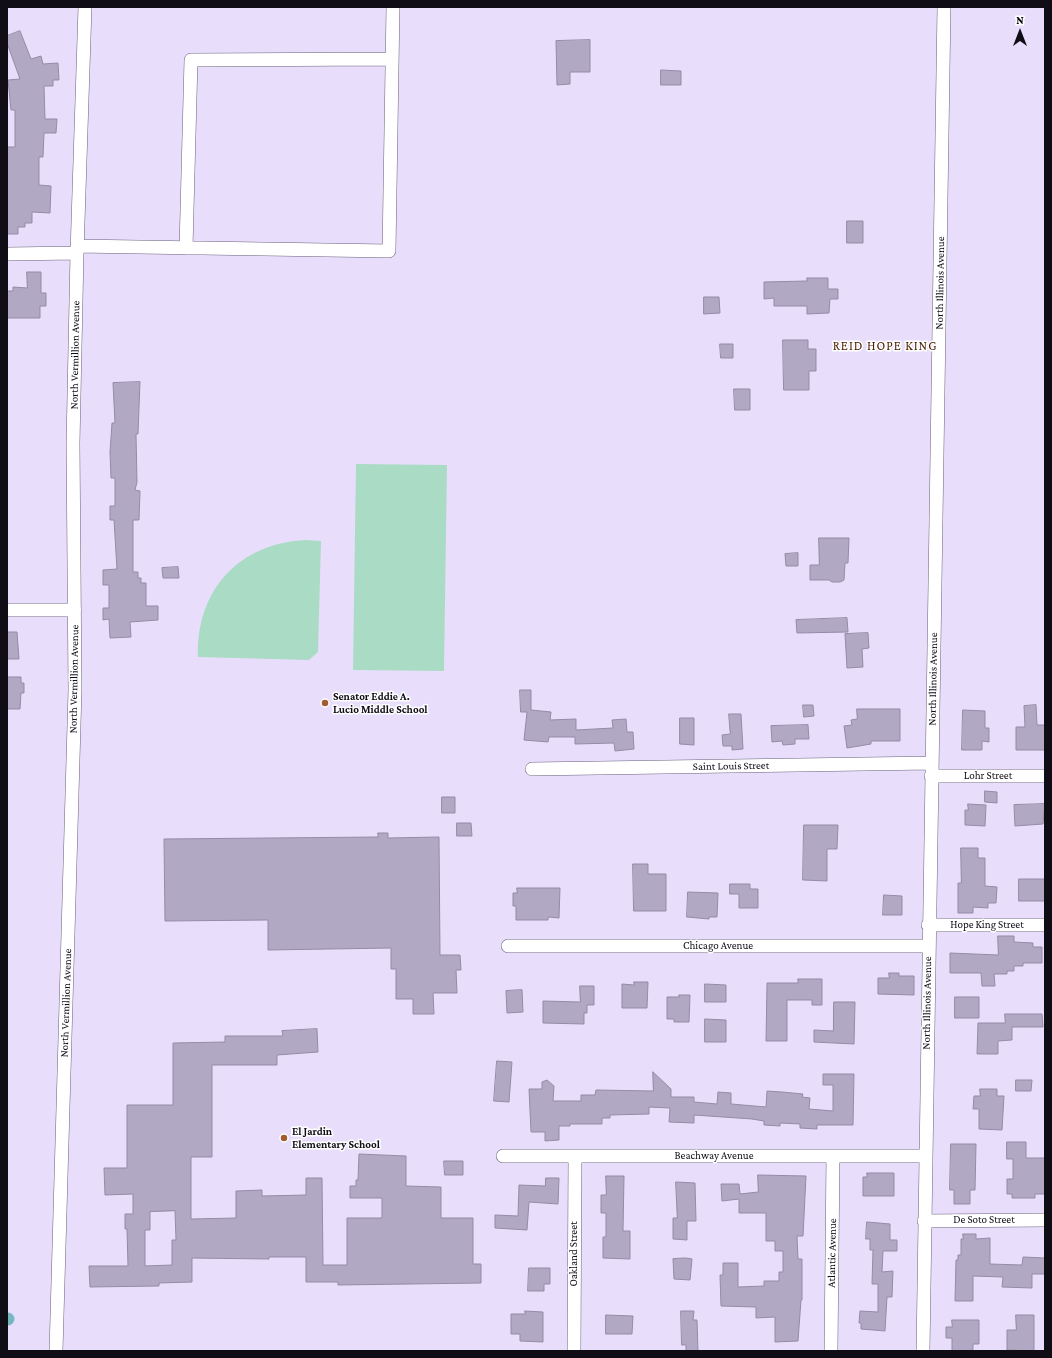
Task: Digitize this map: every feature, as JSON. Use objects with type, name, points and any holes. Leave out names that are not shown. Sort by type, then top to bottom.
[{"type":"street","name":"North Vermillion Avenue","points":[[56,1351],[75,690],[73,443],[77,250],[85,7]]},
{"type":"street","points":[[7,254],[77,250],[186,248],[389,251],[393,7]]},
{"type":"street","name":"North Illinois Avenue","points":[[923,1351],[928,925],[944,7]]},
{"type":"street","points":[[186,248],[191,60],[392,59]]},
{"type":"street","points":[[7,610],[75,610]]},
{"type":"street","name":"Saint Louis Street","points":[[532,769],[931,770]]},
{"type":"street","name":"Lohr Street","points":[[931,770],[1045,776]]},
{"type":"street","name":"Hope King Street","points":[[928,925],[1045,924]]},
{"type":"street","name":"Chicago Avenue","points":[[508,946],[928,946]]},
{"type":"street","name":"Beachway Avenue","points":[[503,1156],[925,1156]]},
{"type":"street","name":"Atlantic Avenue","points":[[831,1351],[833,1156]]},
{"type":"street","name":"Oakland Street","points":[[574,1351],[575,1157]]},
{"type":"street","name":"De Soto Street","points":[[924,1221],[1045,1220]]},
{"type":"green space","points":[[356,464],[447,465],[444,671],[353,670]]},
{"type":"green space","points":[[306,540],[321,541],[318,652],[309,660],[198,657],[199,633],[205,611],[214,591],[226,574],[242,561],[261,550],[282,543]]},
{"type":"building","points":[[20,31],[31,59],[41,56],[43,64],[58,63],[59,80],[53,80],[53,86],[44,86],[45,119],[57,119],[56,133],[44,133],[43,157],[39,157],[39,185],[51,186],[50,213],[32,212],[32,223],[25,223],[25,227],[18,227],[18,234],[7,234],[7,147],[15,147],[15,110],[11,110],[8,80],[20,79],[7,43],[7,36]]},
{"type":"building","points":[[590,40],[590,72],[570,72],[570,84],[557,85],[556,41]]},
{"type":"building","points":[[661,70],[681,71],[681,85],[661,85]]},
{"type":"building","points":[[847,221],[863,221],[863,243],[847,243]]},
{"type":"building","points":[[27,272],[41,272],[41,293],[46,293],[46,306],[40,306],[40,318],[7,318],[7,291],[13,291],[13,287],[27,288]]},
{"type":"building","points":[[807,278],[828,278],[828,289],[838,289],[838,299],[830,299],[829,313],[807,314],[807,306],[774,306],[774,298],[764,299],[764,282],[807,281]]},
{"type":"building","points":[[704,297],[719,297],[720,313],[704,314]]},
{"type":"building","points":[[783,340],[808,340],[808,349],[816,349],[816,371],[809,371],[809,390],[784,390]]},
{"type":"building","points":[[720,344],[733,344],[733,358],[721,358]]},
{"type":"building","points":[[140,382],[138,434],[136,434],[137,482],[135,490],[140,491],[139,520],[133,520],[133,572],[138,572],[138,578],[141,578],[141,583],[146,583],[146,606],[158,606],[158,620],[130,622],[131,637],[110,638],[109,619],[103,620],[103,608],[109,608],[109,585],[103,585],[103,570],[117,569],[114,520],[110,520],[110,506],[115,506],[115,478],[111,478],[110,452],[112,423],[115,423],[113,383]]},
{"type":"building","points":[[734,389],[750,389],[750,410],[735,410]]},
{"type":"building","points":[[819,538],[849,538],[848,563],[845,563],[844,580],[840,582],[832,582],[829,580],[810,580],[810,565],[819,565]]},
{"type":"building","points":[[798,553],[798,566],[786,566],[785,554]]},
{"type":"building","points":[[178,567],[179,578],[163,578],[162,568]]},
{"type":"building","points":[[847,618],[848,632],[797,633],[796,620]]},
{"type":"building","points":[[7,632],[17,632],[19,659],[7,659]]},
{"type":"building","points":[[868,633],[869,648],[862,649],[863,667],[847,668],[845,634]]},
{"type":"building","points":[[7,677],[21,677],[21,683],[24,683],[24,693],[21,693],[20,709],[7,709]]},
{"type":"building","points":[[520,690],[531,690],[531,710],[551,712],[550,720],[576,719],[576,730],[613,728],[612,720],[626,719],[627,732],[633,732],[634,749],[615,751],[614,743],[575,744],[575,737],[549,737],[548,742],[524,740],[527,712],[521,712]]},
{"type":"building","points":[[803,705],[813,705],[814,716],[804,717]]},
{"type":"building","points":[[1036,705],[1037,725],[1045,725],[1045,750],[1016,750],[1016,727],[1025,727],[1024,706]]},
{"type":"building","points":[[857,709],[900,709],[900,741],[871,741],[871,744],[847,748],[844,726],[852,725],[851,720],[857,719]]},
{"type":"building","points":[[963,710],[985,711],[985,728],[989,728],[989,742],[982,741],[982,750],[962,750]]},
{"type":"building","points":[[729,714],[741,714],[743,749],[732,750],[732,746],[723,746],[722,735],[730,734]]},
{"type":"building","points":[[680,718],[694,718],[694,745],[680,744]]},
{"type":"building","points":[[808,725],[809,739],[795,739],[795,744],[783,745],[782,741],[772,742],[771,726]]},
{"type":"building","points":[[985,791],[997,792],[997,803],[985,802]]},
{"type":"building","points":[[442,797],[455,797],[455,813],[442,813]]},
{"type":"building","points":[[968,804],[986,805],[985,826],[965,825],[965,810],[968,810]]},
{"type":"building","points":[[1045,804],[1043,824],[1015,826],[1014,805]]},
{"type":"building","points":[[457,823],[471,823],[472,836],[457,836]]},
{"type":"building","points":[[804,825],[838,825],[837,849],[827,849],[827,881],[803,880]]},
{"type":"building","points":[[378,833],[388,833],[388,838],[439,837],[440,955],[460,955],[461,970],[456,970],[457,993],[433,993],[434,1014],[413,1014],[413,999],[396,999],[396,969],[391,969],[391,948],[268,950],[268,920],[165,921],[164,839],[378,837]]},
{"type":"building","points":[[961,848],[978,848],[978,858],[985,858],[985,886],[997,887],[996,903],[988,903],[988,908],[973,907],[973,913],[958,913],[958,883],[961,883]]},
{"type":"building","points":[[633,864],[648,864],[648,874],[666,874],[666,911],[634,911]]},
{"type":"building","points":[[1019,879],[1045,879],[1045,901],[1019,901]]},
{"type":"building","points":[[730,884],[750,884],[750,889],[758,889],[758,908],[739,908],[739,894],[730,894]]},
{"type":"building","points":[[517,888],[560,888],[559,918],[548,917],[548,920],[516,920],[516,906],[513,906],[513,893],[517,893]]},
{"type":"building","points":[[688,892],[718,893],[717,917],[709,917],[709,919],[687,917]]},
{"type":"building","points":[[884,895],[902,896],[902,915],[883,915]]},
{"type":"building","points":[[998,936],[1014,936],[1014,942],[1033,943],[1033,947],[1042,947],[1042,963],[1023,963],[1023,966],[1014,966],[1014,971],[1007,971],[1007,974],[994,974],[995,986],[982,986],[981,973],[950,973],[950,953],[998,955]]},
{"type":"building","points":[[889,973],[899,973],[899,976],[914,976],[914,995],[878,994],[878,978],[889,978]]},
{"type":"building","points":[[798,979],[822,979],[822,1005],[812,1005],[812,1000],[787,1000],[787,1041],[766,1041],[767,983],[798,983]]},
{"type":"building","points":[[634,982],[648,982],[647,1008],[622,1008],[622,984],[634,985]]},
{"type":"building","points":[[705,984],[726,985],[726,1002],[705,1002]]},
{"type":"building","points":[[580,986],[594,986],[594,1005],[587,1005],[587,1013],[584,1013],[584,1024],[543,1023],[543,1001],[580,1002]]},
{"type":"building","points":[[522,990],[523,1012],[507,1013],[506,991]]},
{"type":"building","points":[[679,995],[690,995],[689,1022],[674,1022],[674,1019],[667,1019],[667,997],[679,997]]},
{"type":"building","points":[[955,997],[979,997],[979,1018],[955,1018]]},
{"type":"building","points":[[834,1002],[855,1002],[854,1044],[814,1042],[814,1030],[833,1031]]},
{"type":"building","points":[[1005,1014],[1042,1014],[1043,1027],[1012,1027],[1012,1040],[998,1041],[998,1054],[977,1054],[978,1023],[1005,1023]]},
{"type":"building","points":[[705,1019],[726,1020],[726,1042],[705,1042]]},
{"type":"building","points":[[317,1029],[318,1052],[277,1055],[277,1065],[212,1065],[212,1157],[191,1157],[191,1219],[236,1218],[236,1191],[262,1190],[262,1196],[306,1195],[306,1178],[322,1178],[323,1265],[347,1265],[347,1218],[382,1218],[382,1198],[350,1198],[350,1186],[356,1186],[356,1180],[358,1180],[359,1154],[406,1156],[406,1186],[441,1187],[441,1218],[473,1218],[473,1264],[481,1264],[481,1283],[338,1285],[338,1282],[306,1282],[306,1257],[269,1257],[269,1259],[192,1258],[192,1282],[159,1283],[159,1286],[90,1287],[89,1266],[128,1266],[125,1214],[133,1214],[133,1194],[105,1195],[104,1168],[127,1168],[127,1105],[173,1105],[173,1043],[225,1042],[225,1036],[283,1036],[282,1031]],"holes":[[[175,1211],[176,1240],[172,1240],[172,1265],[145,1266],[145,1230],[150,1230],[150,1212]]]},
{"type":"building","points":[[497,1061],[512,1062],[509,1102],[494,1101]]},
{"type":"building","points":[[653,1072],[671,1089],[671,1097],[694,1097],[694,1102],[717,1104],[718,1092],[731,1093],[731,1104],[766,1107],[767,1091],[803,1094],[802,1097],[810,1098],[809,1109],[833,1111],[833,1085],[823,1085],[823,1074],[854,1074],[853,1125],[817,1125],[817,1129],[800,1128],[800,1124],[780,1123],[780,1126],[764,1125],[764,1121],[752,1119],[694,1115],[694,1123],[669,1122],[670,1108],[649,1107],[649,1114],[610,1115],[610,1118],[602,1118],[602,1124],[570,1124],[570,1126],[559,1126],[559,1140],[545,1141],[545,1132],[531,1132],[529,1089],[542,1089],[542,1082],[547,1080],[554,1086],[553,1101],[581,1101],[581,1095],[595,1095],[596,1090],[653,1091]]},
{"type":"building","points":[[1016,1080],[1032,1080],[1031,1091],[1016,1091]]},
{"type":"building","points":[[980,1089],[997,1089],[997,1096],[1004,1096],[1002,1130],[979,1129],[979,1109],[973,1109],[974,1096],[980,1096]]},
{"type":"building","points":[[1007,1142],[1026,1142],[1026,1158],[1045,1158],[1045,1194],[1035,1194],[1035,1198],[1012,1198],[1012,1194],[1007,1194],[1007,1179],[1013,1179],[1013,1159],[1007,1159]]},
{"type":"building","points":[[951,1144],[976,1144],[975,1190],[970,1190],[970,1204],[954,1204],[954,1190],[950,1190]]},
{"type":"building","points":[[444,1161],[463,1161],[463,1175],[445,1175]]},
{"type":"building","points":[[867,1173],[894,1173],[894,1196],[863,1196],[863,1177],[867,1177]]},
{"type":"building","points":[[758,1175],[806,1176],[803,1236],[797,1236],[798,1259],[802,1259],[802,1300],[798,1341],[775,1342],[775,1317],[756,1318],[756,1307],[721,1306],[720,1275],[723,1275],[723,1263],[738,1263],[738,1287],[764,1286],[764,1281],[779,1281],[779,1272],[783,1272],[783,1251],[775,1251],[775,1241],[766,1241],[766,1213],[739,1213],[739,1199],[722,1201],[721,1184],[739,1184],[740,1194],[758,1192]]},
{"type":"building","points":[[606,1176],[624,1176],[623,1231],[630,1231],[630,1259],[603,1258],[603,1237],[606,1237],[606,1213],[601,1213],[601,1195],[606,1195]]},
{"type":"building","points":[[546,1178],[559,1178],[558,1204],[529,1202],[527,1230],[495,1228],[495,1215],[518,1216],[519,1185],[545,1186]]},
{"type":"building","points":[[676,1182],[695,1183],[696,1221],[687,1221],[687,1240],[673,1239],[673,1218],[677,1218]]},
{"type":"building","points":[[867,1222],[890,1224],[890,1240],[897,1240],[897,1251],[883,1251],[882,1272],[893,1271],[892,1297],[887,1297],[885,1331],[861,1329],[861,1323],[859,1323],[860,1311],[878,1312],[878,1284],[872,1284],[873,1250],[870,1250],[870,1239],[866,1239]]},
{"type":"building","points":[[963,1234],[976,1234],[976,1239],[990,1238],[990,1264],[1022,1265],[1023,1257],[1045,1258],[1045,1274],[1032,1274],[1032,1288],[1002,1287],[1003,1277],[973,1276],[973,1301],[955,1301],[956,1260],[958,1260],[958,1255],[961,1255],[961,1239],[963,1239]]},
{"type":"building","points":[[673,1259],[692,1259],[690,1280],[674,1279]]},
{"type":"building","points":[[529,1268],[550,1268],[550,1284],[544,1284],[544,1291],[528,1291]]},
{"type":"building","points":[[525,1311],[543,1312],[543,1342],[520,1341],[520,1334],[511,1334],[511,1314],[525,1314]]},
{"type":"building","points":[[681,1311],[694,1311],[693,1320],[697,1320],[698,1351],[686,1351],[686,1345],[682,1345]]},
{"type":"building","points":[[606,1315],[633,1316],[632,1334],[606,1334]]},
{"type":"building","points":[[1016,1315],[1034,1315],[1034,1351],[1007,1350],[1007,1330],[1016,1330]]},
{"type":"building","points":[[952,1320],[979,1320],[979,1344],[973,1344],[973,1351],[952,1351],[952,1338],[946,1338],[946,1327],[952,1327]]},
{"type":"place","name":"Senator Eddie A. Lucio Middle School","points":[[325,703]]},
{"type":"place","name":"El Jardin Elementary School","points":[[284,1138]]},
{"type":"district","name":"REID HOPE KING","points":[[885,346]]}]
